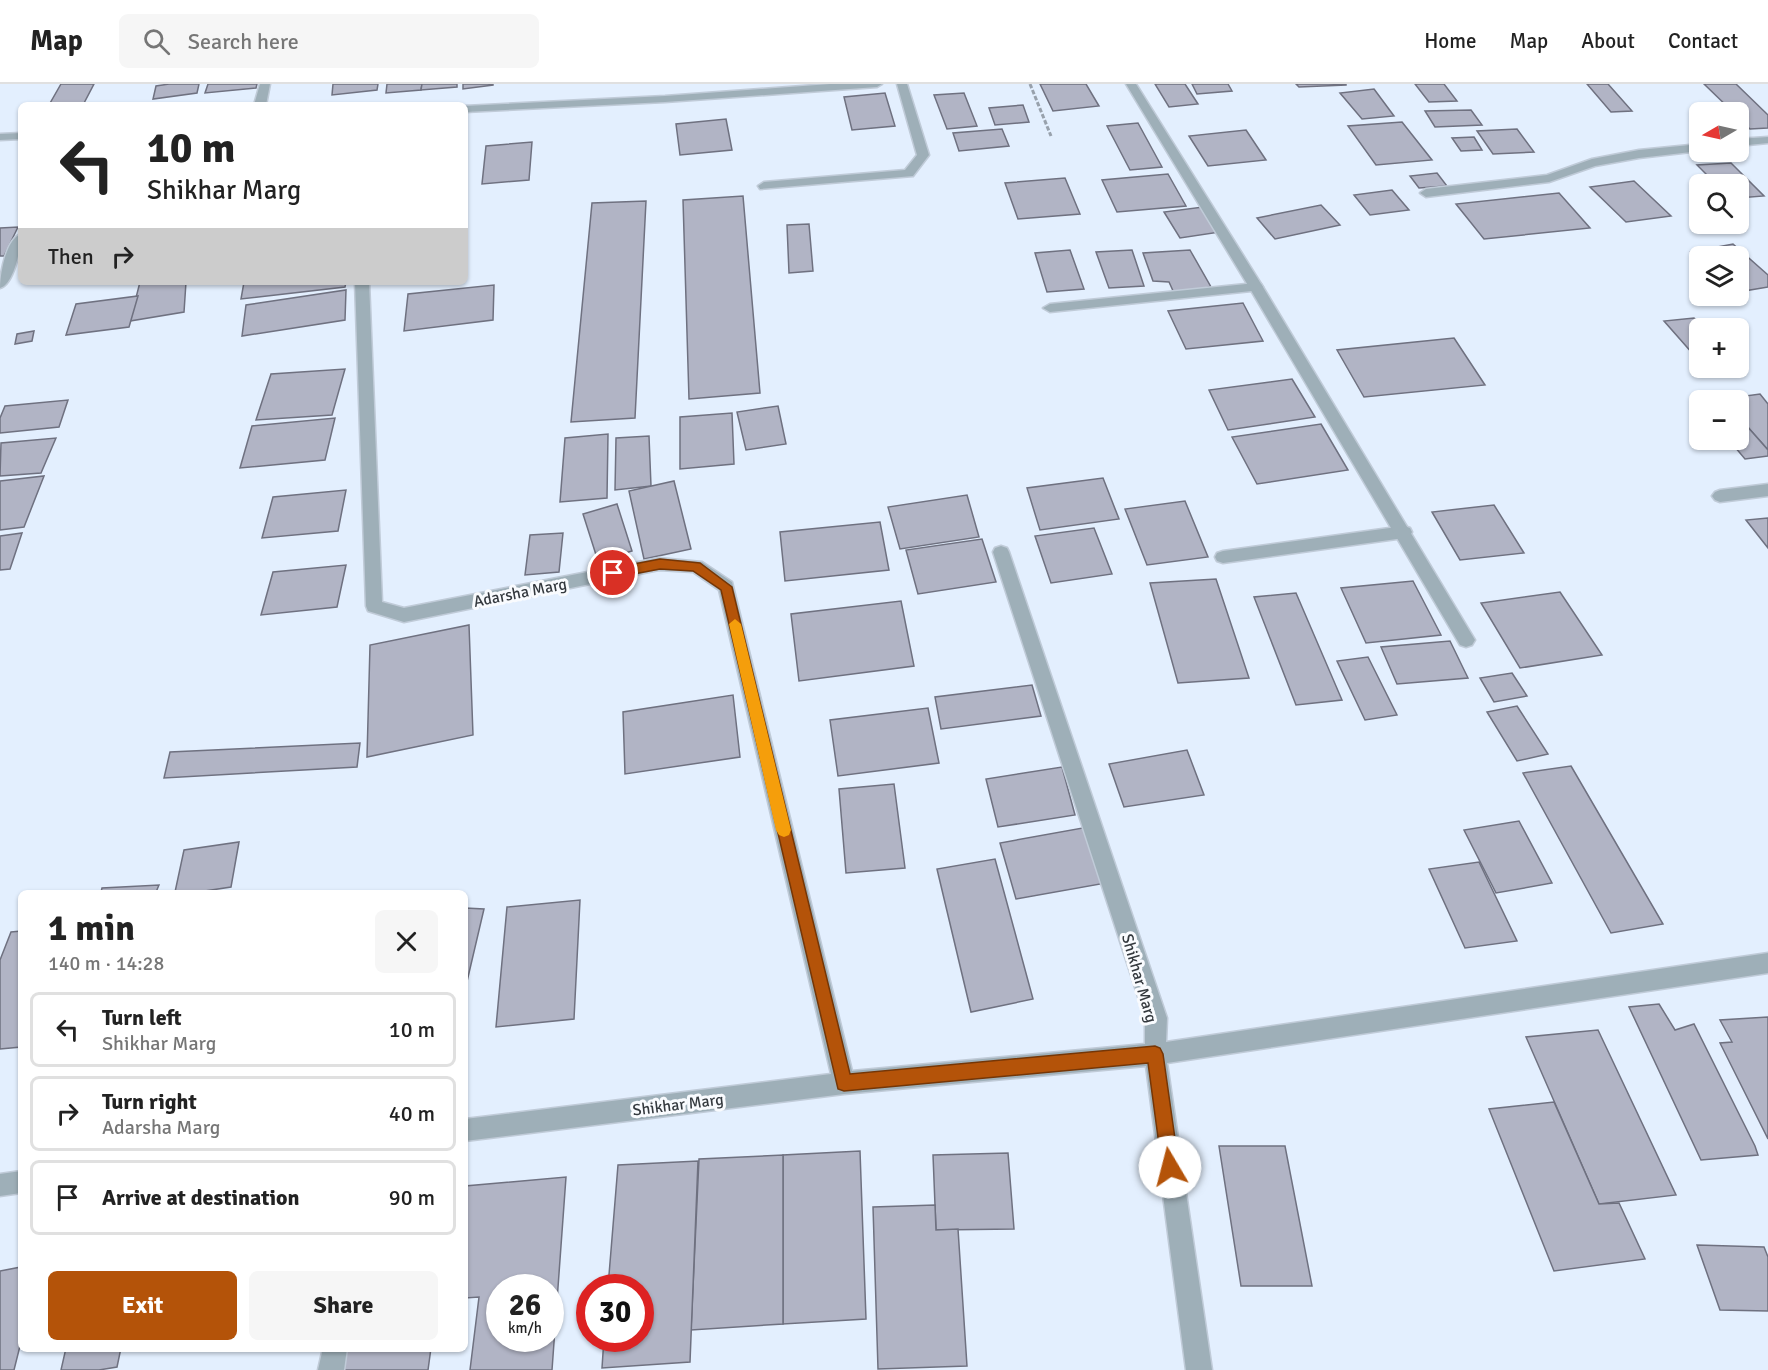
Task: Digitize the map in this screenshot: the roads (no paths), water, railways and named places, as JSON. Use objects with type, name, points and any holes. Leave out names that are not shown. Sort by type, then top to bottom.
[{"type":"street","points":[[261,102],[265,84]]},
{"type":"street","points":[[468,109],[877,84]]},
{"type":"street","points":[[764,186],[909,173],[922,155],[902,84]]},
{"type":"street","points":[[1131,84],[1404,532],[1466,640]]},
{"type":"street","points":[[0,137],[18,136]]},
{"type":"street","points":[[1749,142],[1768,140]]},
{"type":"street","points":[[1426,194],[1549,178],[1592,164],[1630,156],[1689,148]]},
{"type":"street","points":[[0,284],[18,245]]},
{"type":"street","name":"Adarsha Marg","points":[[362,285],[374,606],[404,615],[660,564],[696,566],[726,587],[844,1083]]},
{"type":"street","points":[[1050,308],[1256,287]]},
{"type":"street","points":[[1720,496],[1768,490]]},
{"type":"street","points":[[1223,557],[1404,532]]},
{"type":"street","name":"Shikhar Marg","points":[[468,1130],[844,1083],[1155,1054],[1156,1018],[1001,552]]},
{"type":"street","points":[[1199,1370],[1155,1054],[1768,963]]},
{"type":"street","points":[[0,1185],[18,1182]]},
{"type":"street","points":[[332,1370],[334,1352]]}]
